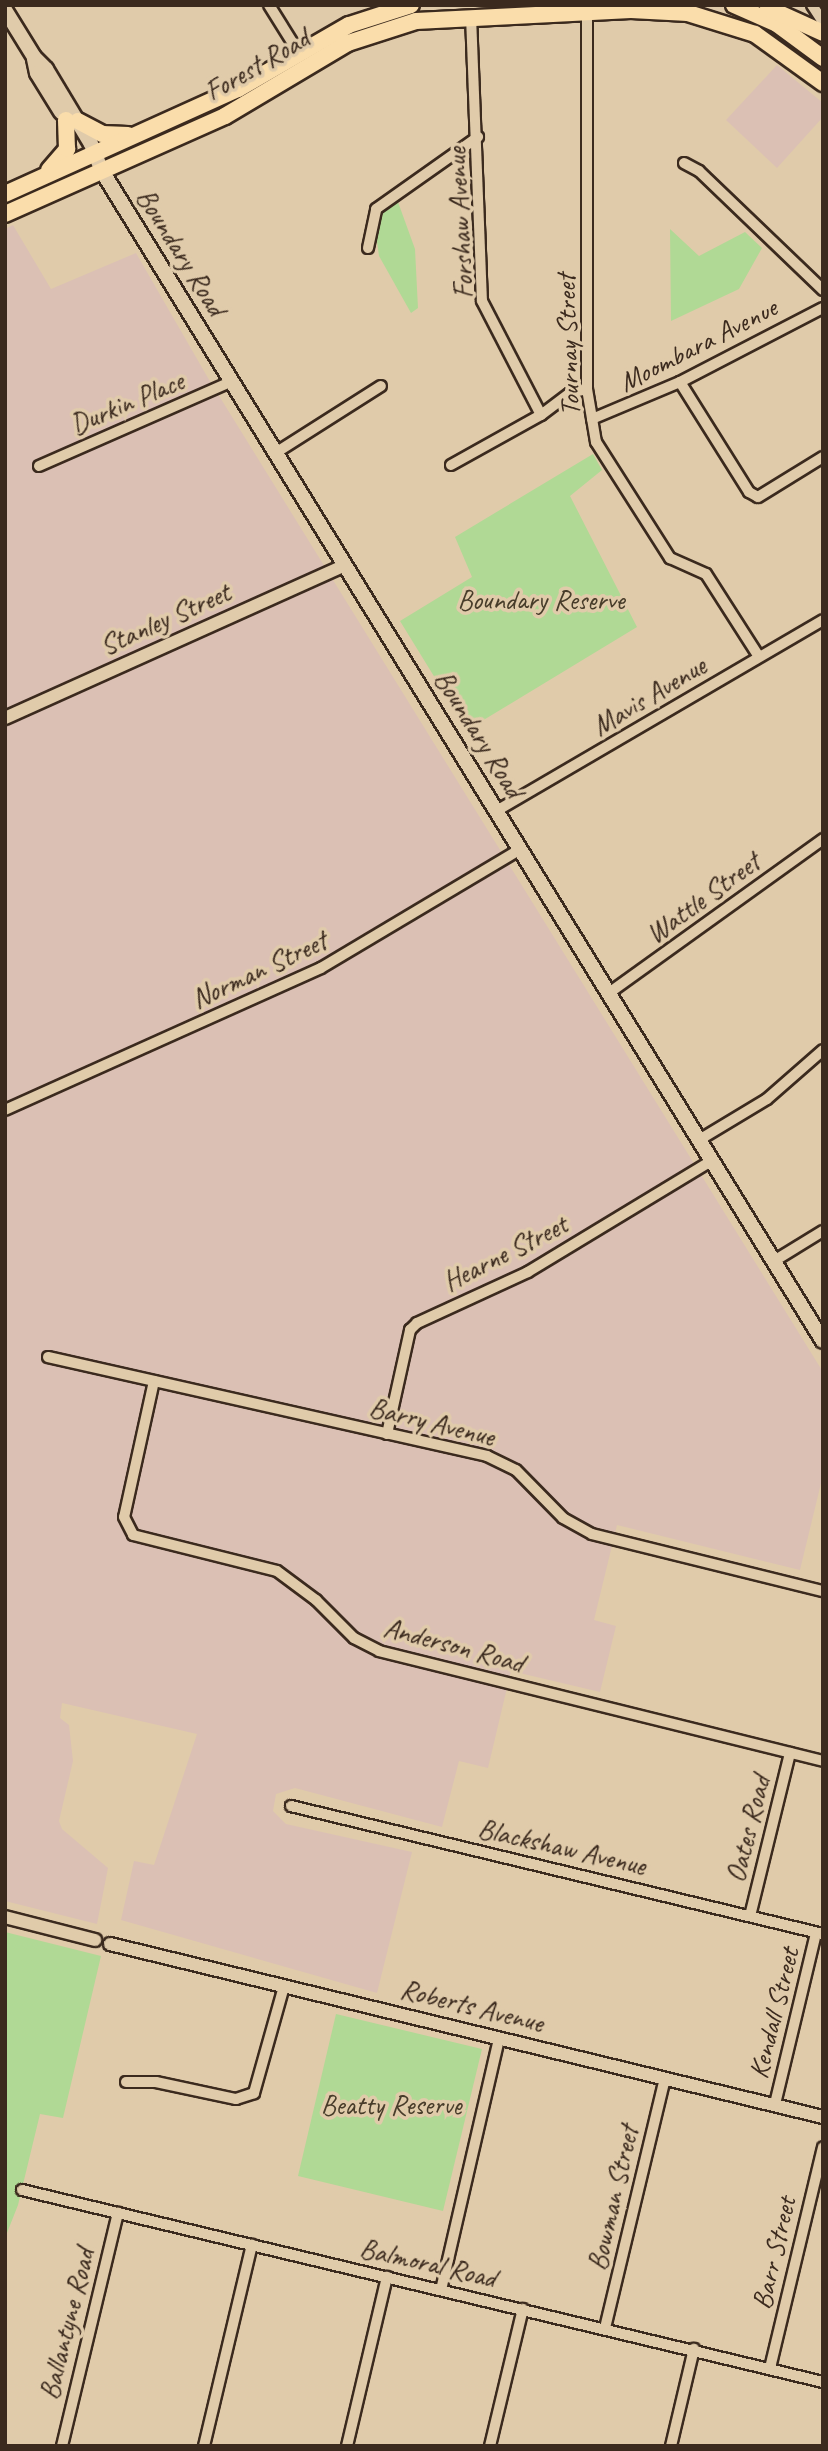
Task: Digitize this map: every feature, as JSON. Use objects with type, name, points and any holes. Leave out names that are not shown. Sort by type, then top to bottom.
[{"type":"main road","name":"Forest Road","points":[[5,194],[238,89],[365,18],[411,5]]},
{"type":"main road","points":[[734,5],[777,24],[823,58]]},
{"type":"main road","points":[[761,5],[823,33]]},
{"type":"main road","name":"Boundary Road","points":[[5,10],[34,57],[46,69],[72,121],[102,171],[823,1341]]},
{"type":"main road","name":"Forest Road","points":[[5,215],[225,116],[365,36],[416,21],[471,16],[669,10],[722,20],[771,43],[823,83]]},
{"type":"main road","points":[[40,179],[65,154],[72,121],[107,135],[141,133]]},
{"type":"street","points":[[269,5],[299,53]]},
{"type":"street","points":[[812,5],[823,22]]},
{"type":"street","name":"Tournay Street","points":[[587,12],[587,389],[596,442],[670,558],[706,574],[759,657]]},
{"type":"street","name":"Forshaw Avenue","points":[[471,16],[478,137],[482,301],[541,415]]},
{"type":"street","points":[[368,248],[376,209],[478,137]]},
{"type":"street","points":[[684,163],[699,171],[823,290]]},
{"type":"street","name":"Moombara Avenue","points":[[592,419],[680,382],[823,308]]},
{"type":"street","name":"Durkin Place","points":[[40,466],[233,381]]},
{"type":"street","points":[[680,382],[749,492],[758,497],[823,457]]},
{"type":"street","points":[[276,452],[382,386]]},
{"type":"street","points":[[451,465],[541,415],[570,393],[587,389]]},
{"type":"street","name":"Stanley Street","points":[[5,718],[345,565]]},
{"type":"street","name":"Mavis Avenue","points":[[498,810],[823,621]]},
{"type":"street","name":"Wattle Street","points":[[609,993],[823,839]]},
{"type":"street","name":"Norman Street","points":[[5,1110],[321,968],[521,849]]},
{"type":"street","points":[[699,1140],[767,1099],[823,1050]]},
{"type":"street","name":"Hearne Street","points":[[387,1434],[410,1330],[417,1322],[528,1272],[711,1161]]},
{"type":"street","points":[[774,1261],[823,1231]]},
{"type":"street","name":"Barry Avenue","points":[[48,1357],[507,1464],[564,1518],[592,1534],[823,1591]]},
{"type":"street","name":"Anderson Road","points":[[153,1381],[124,1517],[127,1530],[133,1535],[277,1571],[316,1600],[354,1638],[379,1651],[823,1761]]},
{"type":"street","name":"Oates Road","points":[[750,1916],[790,1753]]},
{"type":"street","name":"Blackshaw Avenue","points":[[290,1806],[820,1934]]},
{"type":"street","name":"Roberts Avenue","points":[[5,1917],[94,1940],[104,1935],[110,1944],[823,2117]]},
{"type":"street","name":"Kendall Street","points":[[775,2104],[820,1934]]},
{"type":"street","points":[[126,2082],[156,2082],[236,2099],[254,2093],[284,1986]]},
{"type":"street","points":[[441,2290],[499,2038]]},
{"type":"street","name":"Bowman Street","points":[[606,2328],[665,2079]]},
{"type":"street","name":"Barr Street","points":[[770,2368],[823,2147]]},
{"type":"street","name":"Balmoral Road","points":[[22,2190],[823,2382]]},
{"type":"street","name":"Ballantyne Road","points":[[62,2446],[118,2213]]},
{"type":"street","points":[[204,2446],[252,2245]]},
{"type":"street","points":[[347,2446],[387,2277]]},
{"type":"street","points":[[490,2446],[523,2309]]},
{"type":"street","points":[[671,2446],[694,2349]]},
{"type":"shaded area","points":[[777,65],[823,103],[823,117],[777,168],[726,120]]},
{"type":"shaded area","points":[[13,225],[51,289],[136,253],[208,378],[823,1372],[823,1475],[800,1570],[617,1525],[594,1620],[616,1626],[600,1692],[511,1671],[488,1768],[459,1761],[442,1827],[295,1788],[276,1794],[273,1811],[286,1824],[412,1852],[377,1993],[121,1920],[134,1861],[154,1865],[197,1734],[62,1703],[60,1718],[69,1725],[73,1761],[59,1821],[62,1829],[108,1868],[97,1924],[5,1901],[5,229]]},
{"type":"green space","points":[[398,202],[415,249],[418,308],[411,313],[379,256],[375,228],[379,214]]},
{"type":"green space","points":[[670,229],[699,256],[745,232],[762,248],[739,289],[671,321]]},
{"type":"green space","name":"Boundary Reserve","points":[[593,454],[602,470],[570,496],[637,627],[467,730],[400,621],[472,577],[455,537]]},
{"type":"green space","points":[[5,1932],[101,1956],[63,2118],[40,2114],[18,2205],[5,2238]]},
{"type":"green space","name":"Beatty Reserve","points":[[336,2014],[482,2049],[443,2211],[298,2176]]}]
